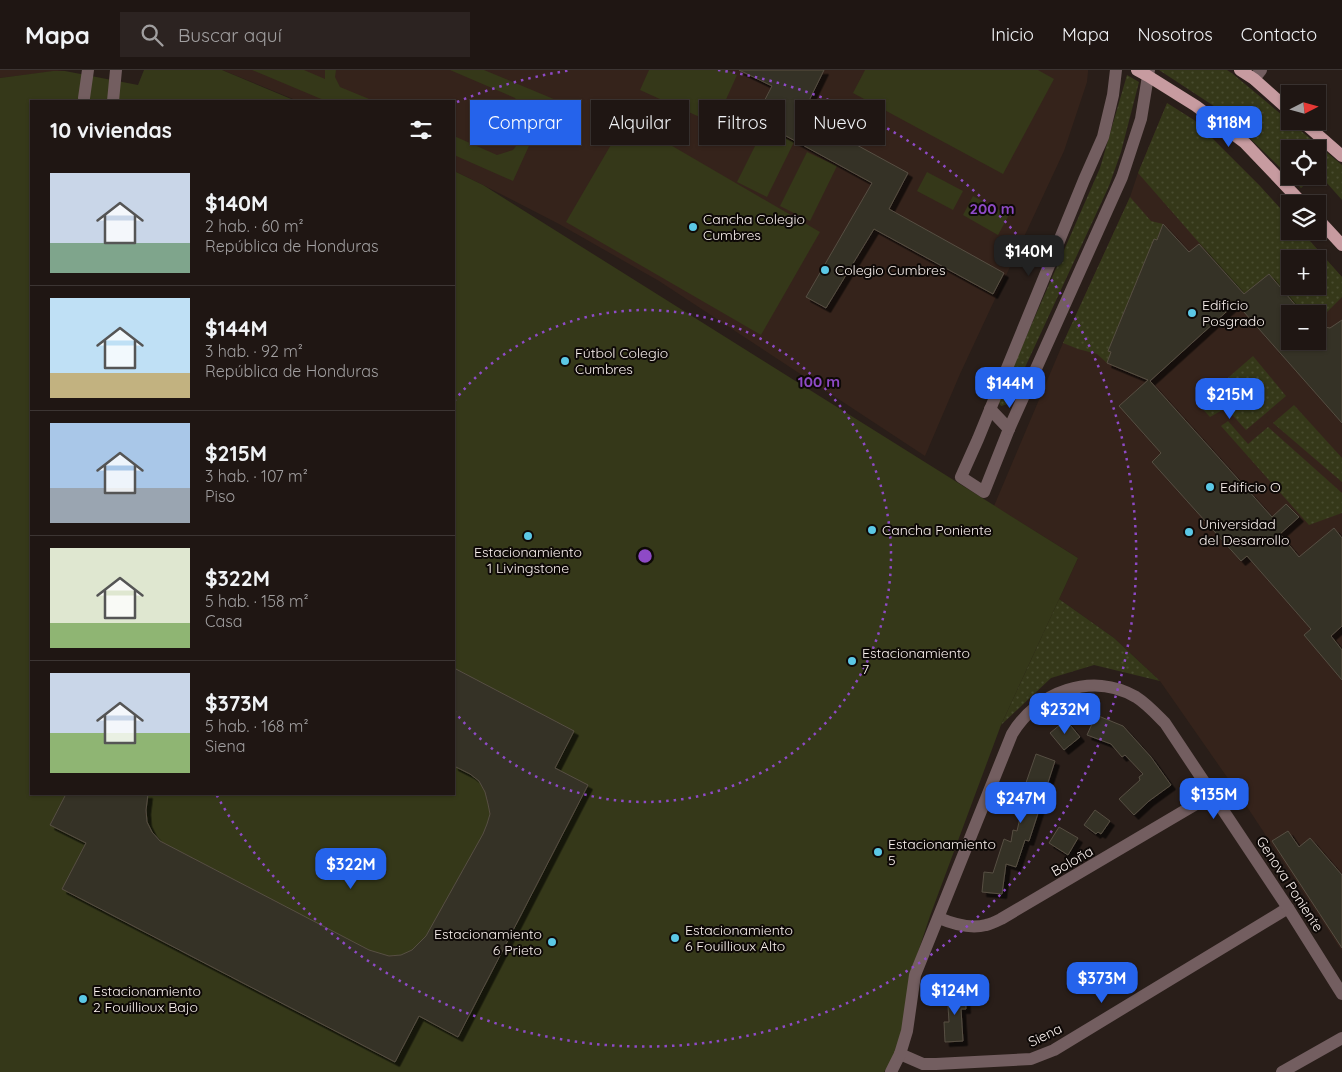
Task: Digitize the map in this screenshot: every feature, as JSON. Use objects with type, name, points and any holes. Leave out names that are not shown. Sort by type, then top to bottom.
[{"type":"main road","points":[[1240,70],[1257,75],[1281,101]]},
{"type":"main road","points":[[1145,72],[1196,106],[1245,143],[1294,195]]},
{"type":"main road","points":[[1312,130],[1342,156]]},
{"type":"main road","points":[[1326,228],[1342,245]]},
{"type":"street","points":[[84,98],[88,70]]},
{"type":"street","points":[[113,100],[116,70]]},
{"type":"street","points":[[1116,70],[1113,94],[1103,137],[961,477],[984,492],[1009,429],[1048,346],[1122,177],[1140,118],[1145,72]]},
{"type":"street","points":[[990,409],[1009,429]]},
{"type":"street","name":"Genova Poniente","points":[[890,1072],[900,1054],[907,1031],[915,975],[1012,734],[1018,723],[1028,713],[1053,695],[1078,686],[1094,685],[1122,691],[1136,697],[1155,712],[1165,723],[1214,794],[1342,994]]},
{"type":"street","name":"Boloña","points":[[939,918],[952,923],[970,926],[986,926],[1002,920],[1214,794]]},
{"type":"street","name":"Siena","points":[[900,1054],[923,1064],[1016,1061],[1040,1056],[1062,1045],[1288,908]]},
{"type":"street","points":[[1282,1072],[1342,1038]]},
{"type":"shaded area","points":[[0,70],[66,70],[0,78]]},
{"type":"shaded area","name":"Colegio Cumbres","points":[[222,70],[1088,70],[1087,82],[1064,151],[960,374],[925,456],[659,281],[559,224],[455,171],[455,100],[296,100]]},
{"type":"shaded area","name":"Universidad del Desarrollo","points":[[1167,103],[1194,120],[1281,209],[1281,240],[1309,240],[1318,250],[1281,250],[1281,295],[1326,295],[1326,259],[1342,277],[1342,951],[1236,790],[1160,681],[1114,638],[1059,599],[1078,558],[994,506],[1063,343],[1130,197]]},
{"type":"green space","points":[[144,70],[222,70],[294,100],[30,100],[30,795],[455,795],[455,171],[483,185],[1078,558],[1001,725],[930,916],[910,976],[903,1029],[895,1055],[884,1072],[0,1072],[0,78],[65,71],[138,85]]},
{"type":"green space","points":[[252,70],[304,70],[325,79],[325,70],[336,70],[335,77],[340,87],[372,100],[324,100]]},
{"type":"green space","points":[[450,70],[484,70],[556,100],[516,100]]},
{"type":"green space","points":[[649,70],[727,70],[737,75],[726,100],[699,100],[699,117],[689,112],[689,100],[662,100],[640,90]]},
{"type":"green space","points":[[865,70],[1038,70],[1054,79],[1003,174],[885,110],[885,100],[866,100],[853,93]]},
{"type":"green space","points":[[1159,70],[1227,70],[1281,114],[1281,130],[1300,130],[1312,140],[1281,140],[1281,169],[1223,112]]},
{"type":"green space","points":[[1127,75],[1139,82],[1121,152],[1109,186],[1008,404],[1001,406],[998,401],[1100,168]]},
{"type":"green space","points":[[1167,103],[1194,120],[1281,209],[1281,240],[1309,240],[1318,250],[1281,250],[1281,288],[1269,274],[1244,294],[1138,173]]},
{"type":"green space","points":[[455,136],[470,143],[470,145],[474,145],[497,155],[513,150],[517,145],[529,145],[513,181],[455,155]]},
{"type":"green space","points":[[785,138],[794,142],[767,197],[737,182],[756,145],[785,145]]},
{"type":"green space","name":"Cancha Colegio Cumbres","points":[[611,145],[671,145],[820,232],[761,335],[566,222]]},
{"type":"green space","points":[[807,152],[837,166],[810,221],[780,206]]},
{"type":"green space","points":[[1326,152],[1342,165],[1342,200],[1326,182]]},
{"type":"green space","points":[[927,172],[963,191],[953,210],[917,191]]},
{"type":"green space","points":[[973,196],[1009,215],[998,235],[963,215]]},
{"type":"green space","points":[[1130,197],[1151,221],[1163,224],[1107,363],[1097,354],[1063,343]]},
{"type":"green space","points":[[1326,259],[1342,277],[1342,297],[1326,313],[1326,305],[1295,305],[1287,295],[1326,295]]},
{"type":"green space","points":[[1253,356],[1286,396],[1246,430],[1226,408],[1210,417],[1198,404]]},
{"type":"green space","points":[[1294,405],[1342,458],[1342,482],[1273,423]]},
{"type":"green space","points":[[1228,421],[1248,444],[1268,427],[1342,493],[1342,513],[1309,525],[1221,426]]},
{"type":"green space","points":[[1059,599],[1114,638],[1160,681],[1094,665],[1051,678],[1001,725]]},
{"type":"building","points":[[739,70],[824,70],[809,100],[795,100],[795,141],[785,135],[785,100],[765,100],[772,86]]},
{"type":"building","points":[[803,145],[857,145],[908,173],[889,209],[1004,273],[993,294],[874,229],[826,308],[806,297],[872,183]]},
{"type":"building","points":[[1163,224],[1189,252],[1199,244],[1244,294],[1269,274],[1281,288],[1281,295],[1287,295],[1295,305],[1281,305],[1281,350],[1326,350],[1326,327],[1330,328],[1342,320],[1342,423],[1236,303],[1150,381],[1272,517],[1286,504],[1299,517],[1280,534],[1299,557],[1334,528],[1342,538],[1342,626],[1331,636],[1342,650],[1342,680],[1304,635],[1311,629],[1247,556],[1241,561],[1152,462],[1161,453],[1119,406],[1148,380],[1107,363],[1111,352],[1108,351],[1154,239],[1157,240]]},
{"type":"building","points":[[455,669],[574,731],[555,768],[588,785],[458,1037],[419,1016],[395,1062],[62,889],[86,843],[50,825],[65,795],[148,795],[147,822],[152,832],[160,841],[369,950],[389,956],[401,955],[412,950],[426,936],[487,824],[490,814],[485,792],[479,781],[455,766]]},
{"type":"building","points":[[1096,715],[1123,726],[1151,757],[1171,785],[1134,815],[1119,799],[1140,780],[1139,777],[1143,774],[1125,755],[1122,757],[1111,744],[1087,735]]},
{"type":"building","points":[[1066,720],[1080,737],[1064,750],[1050,733]]},
{"type":"building","points":[[1036,754],[1055,761],[1029,841],[1025,840],[1016,867],[1006,864],[1002,894],[982,892],[984,872],[993,873],[1004,839],[1011,842],[1013,830],[1017,831],[1023,805],[1019,803]]},
{"type":"building","points":[[1095,810],[1110,821],[1101,834],[1098,832],[1096,834],[1084,825]]},
{"type":"building","points":[[1059,827],[1078,838],[1068,855],[1049,843]]},
{"type":"building","points":[[1288,831],[1299,847],[1310,838],[1342,875],[1342,948],[1272,841]]},
{"type":"building","points":[[965,989],[966,1009],[961,1009],[963,1041],[945,1042],[944,1022],[949,1022],[947,990]]},
{"type":"place","name":"Cancha Colegio Cumbres","points":[[693,227]]},
{"type":"place","name":"Colegio Cumbres","points":[[825,270]]},
{"type":"place","name":"Edificio Posgrado","points":[[1192,313]]},
{"type":"place","name":"Fútbol Colegio Cumbres","points":[[565,361]]},
{"type":"place","name":"Edificio O","points":[[1210,487]]},
{"type":"place","name":"Cancha Poniente","points":[[872,530]]},
{"type":"place","name":"Universidad del Desarrollo","points":[[1189,532]]},
{"type":"place","name":"Estacionamiento 1 Livingstone","points":[[528,536]]},
{"type":"place","name":"Estacionamiento 7","points":[[852,661]]},
{"type":"place","name":"Estacionamiento 5","points":[[878,852]]},
{"type":"place","name":"Estacionamiento 6 Fouillioux Alto","points":[[675,938]]},
{"type":"place","name":"Estacionamiento 6 Prieto","points":[[552,942]]},
{"type":"place","name":"Estacionamiento 2 Fouillioux Bajo","points":[[83,999]]}]
